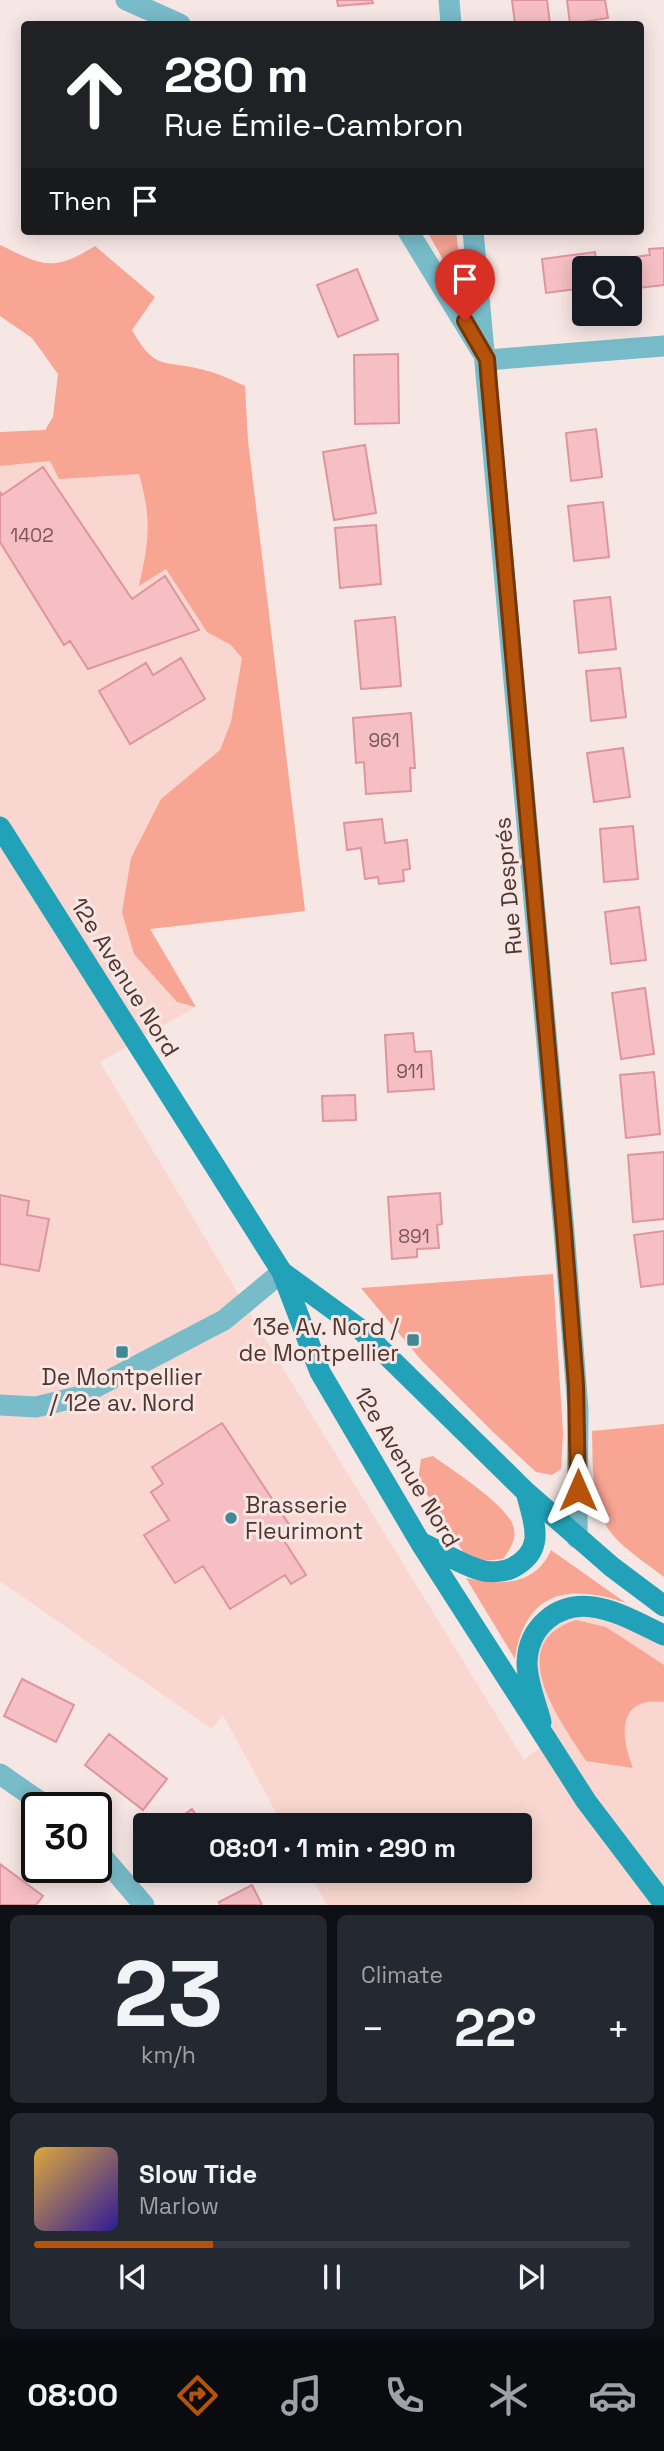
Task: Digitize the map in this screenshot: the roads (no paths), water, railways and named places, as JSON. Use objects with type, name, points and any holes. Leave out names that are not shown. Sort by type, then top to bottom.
[{"type":"main road","name":"12e Avenue Nord","points":[[0,827],[282,1272],[320,1373],[420,1542],[546,1742],[586,1801],[664,1904]]},
{"type":"main road","points":[[282,1272],[360,1329],[526,1492],[577,1538],[664,1606]]},
{"type":"main road","points":[[420,1542],[482,1571],[506,1571],[526,1561],[533,1550],[536,1532],[526,1492]]},
{"type":"main road","points":[[546,1742],[527,1663],[537,1630],[550,1616],[564,1608],[594,1607],[664,1635]]},
{"type":"street","points":[[126,0],[173,21]]},
{"type":"street","points":[[449,0],[452,21]]},
{"type":"street","points":[[410,235],[487,359],[664,346]]},
{"type":"street","name":"Rue Després","points":[[473,235],[494,433],[576,1385],[577,1538]]},
{"type":"street","points":[[0,1405],[36,1407],[77,1397],[224,1320],[282,1272]]},
{"type":"street","points":[[0,1774],[26,1792]]},
{"type":"street","points":[[112,1867],[145,1905]]},
{"type":"place","name":"13e Av. Nord / de Montpellier","points":[[413,1340]]},
{"type":"place","name":"De Montpellier / 12e av. Nord","points":[[122,1352]]},
{"type":"place","name":"Brasserie Fleurimont","points":[[231,1518]]}]
